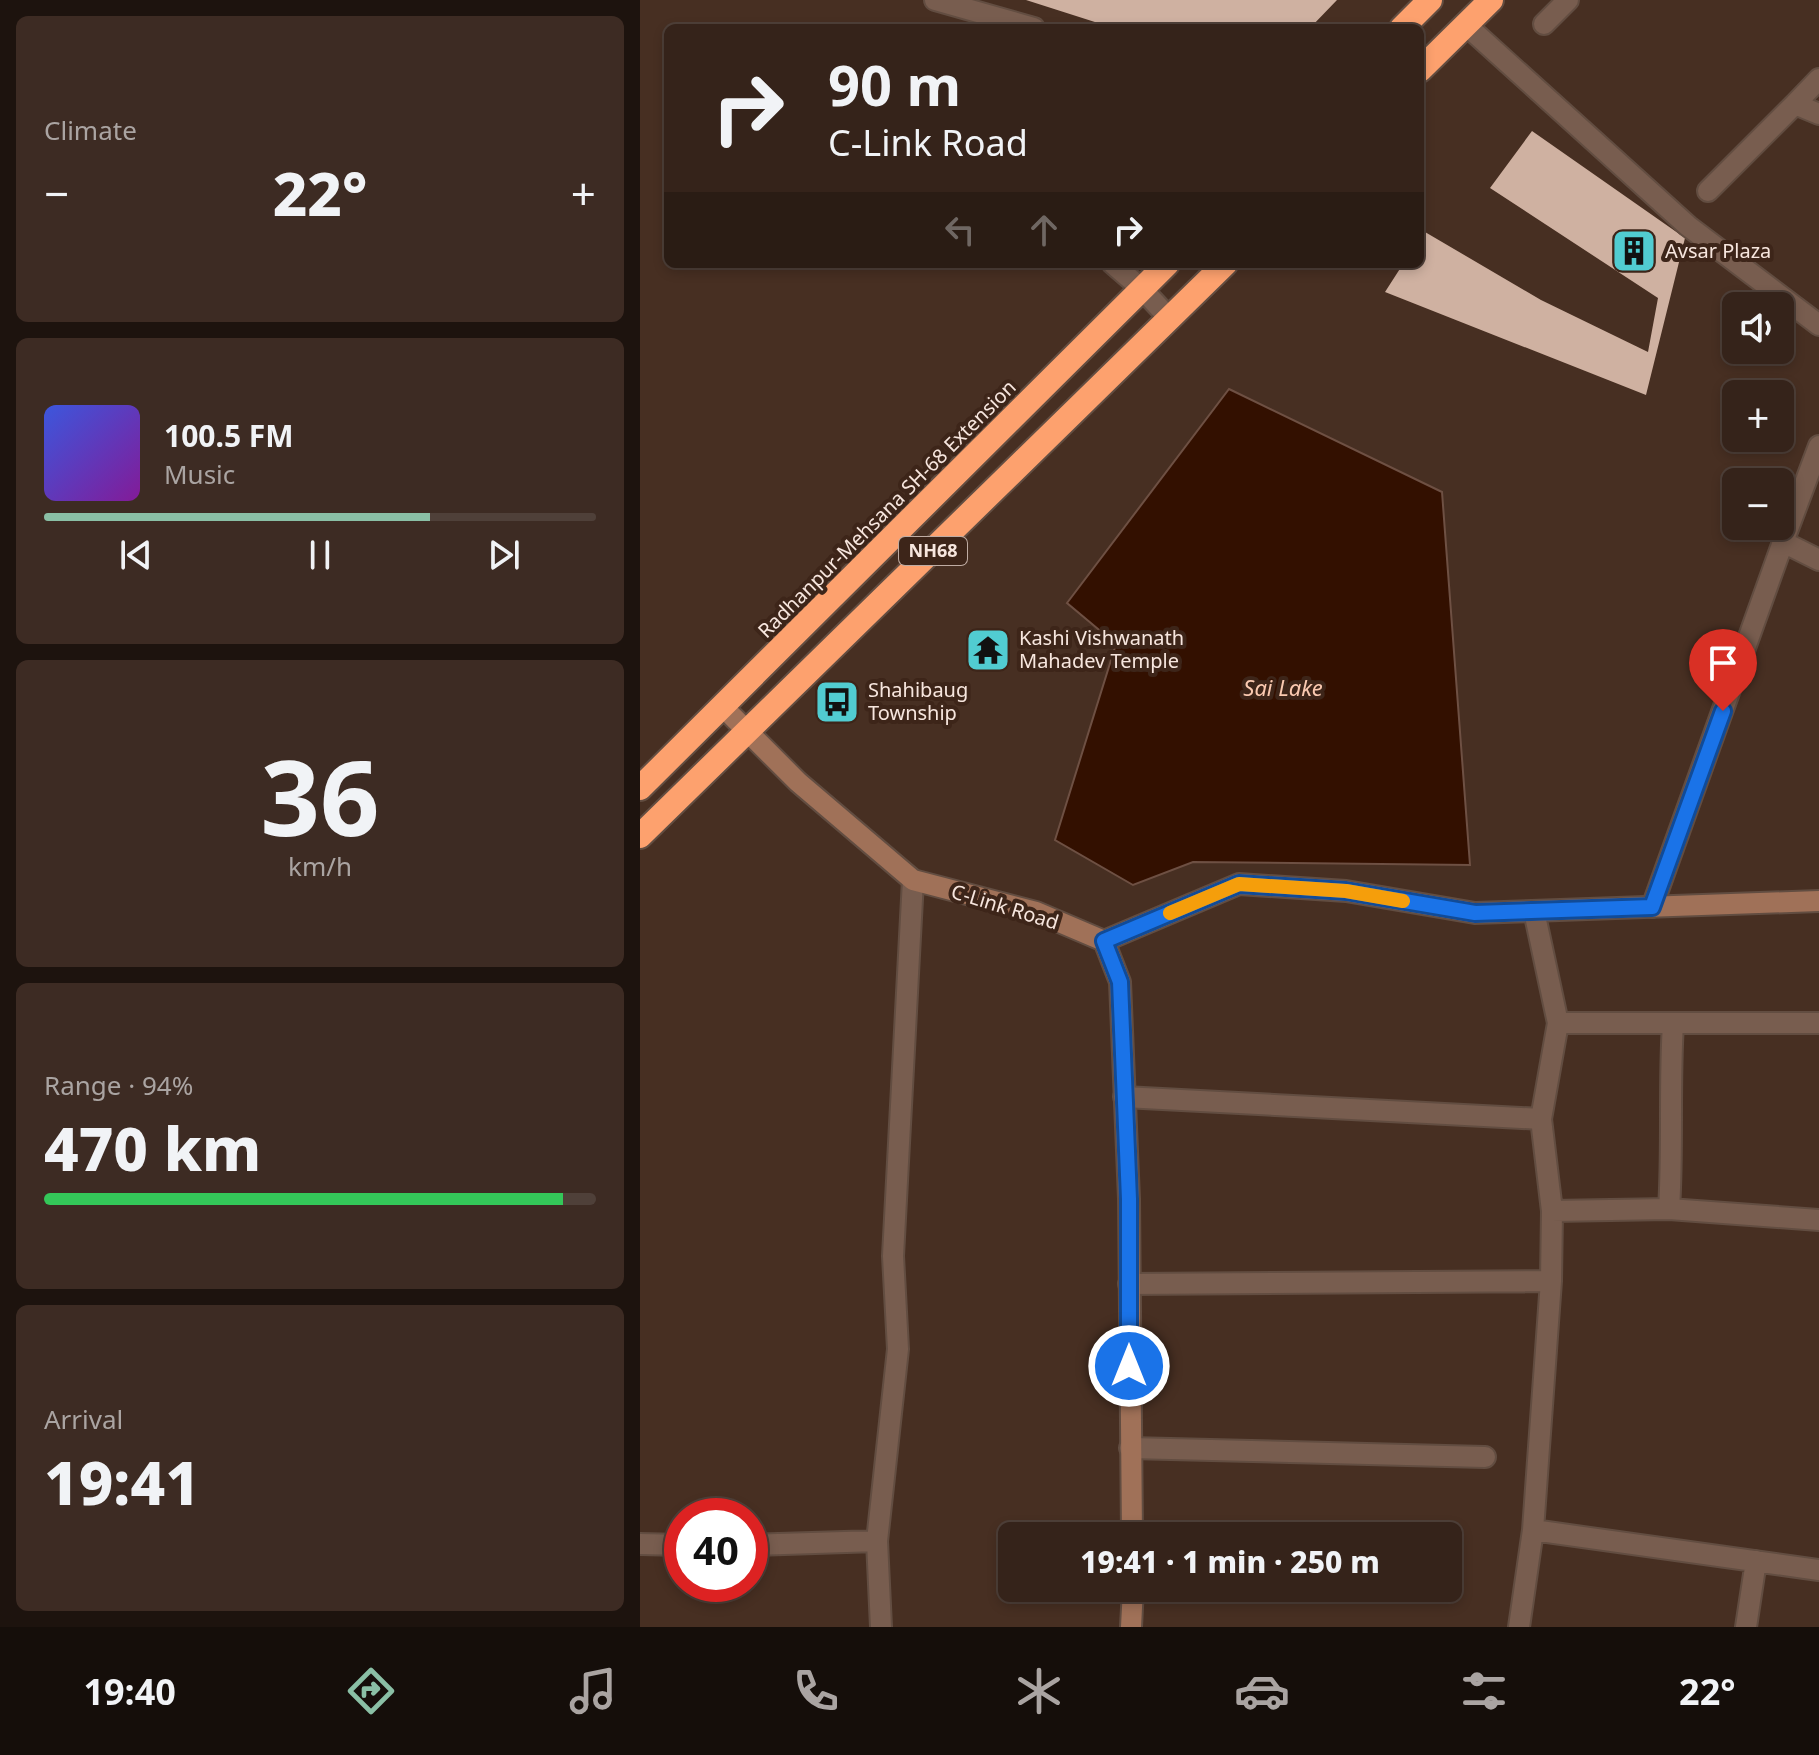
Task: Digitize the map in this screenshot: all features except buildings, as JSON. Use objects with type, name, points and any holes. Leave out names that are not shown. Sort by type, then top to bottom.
[{"type":"highway","points":[[1406,24],[1430,0]]},
{"type":"highway","points":[[1424,66],[1491,0]]},
{"type":"highway","name":"Radhanpur-Mehsana SH-68 Extension","points":[[640,788],[1163,268]]},
{"type":"highway","name":"NH68","points":[[640,836],[1221,268]]},
{"type":"street","points":[[935,0],[1020,24]]},
{"type":"street","points":[[1544,24],[1568,0]]},
{"type":"street","points":[[1466,25],[1688,226],[1819,325]]},
{"type":"street","points":[[1708,191],[1819,79]]},
{"type":"street","points":[[1795,104],[1819,114]]},
{"type":"street","points":[[1118,268],[1170,319]]},
{"type":"street","points":[[1652,907],[1819,446]]},
{"type":"street","points":[[1783,542],[1819,560]]},
{"type":"street","name":"C-Link Road","points":[[722,706],[798,782],[913,880],[1036,912],[1104,941]]},
{"type":"street","points":[[881,1627],[877,1541],[898,1349],[893,1256],[913,880]]},
{"type":"street","points":[[1132,1522],[1129,1199],[1120,982],[1104,941],[1239,884],[1346,891],[1475,913],[1819,901]]},
{"type":"street","points":[[1519,1627],[1533,1530],[1551,1281],[1552,1211],[1541,1119],[1558,1023],[1534,911]]},
{"type":"street","points":[[1558,1023],[1819,1023]]},
{"type":"street","points":[[1669,1209],[1673,1024]]},
{"type":"street","points":[[1124,1097],[1541,1119]]},
{"type":"street","points":[[1552,1211],[1669,1209],[1819,1220]]},
{"type":"street","points":[[1129,1284],[1551,1281]]},
{"type":"street","points":[[1130,1448],[1485,1457]]},
{"type":"street","points":[[1533,1530],[1819,1570]]},
{"type":"street","points":[[768,1544],[877,1541]]},
{"type":"street","points":[[640,1544],[664,1545]]},
{"type":"street","points":[[1746,1627],[1756,1561]]},
{"type":"street","points":[[1131,1627],[1132,1602]]},
{"type":"water","name":"Sai Lake","points":[[1229,389],[1442,492],[1470,865],[1193,862],[1133,885],[1055,840],[1116,644],[1067,603]]},
{"type":"slow traffic","points":[[1170,913],[1239,884],[1346,891],[1403,901]]},
{"type":"place","name":"Avsar Plaza","points":[[1634,251]]},
{"type":"place","name":"Kashi Vishwanath Mahadev Temple","points":[[988,650]]},
{"type":"place","name":"Shahibaug Township","points":[[837,702]]},
{"type":"route","points":[[1129,1366],[1129,1199],[1120,982],[1104,941],[1239,884],[1346,891],[1475,913],[1652,907],[1723,711]]}]
